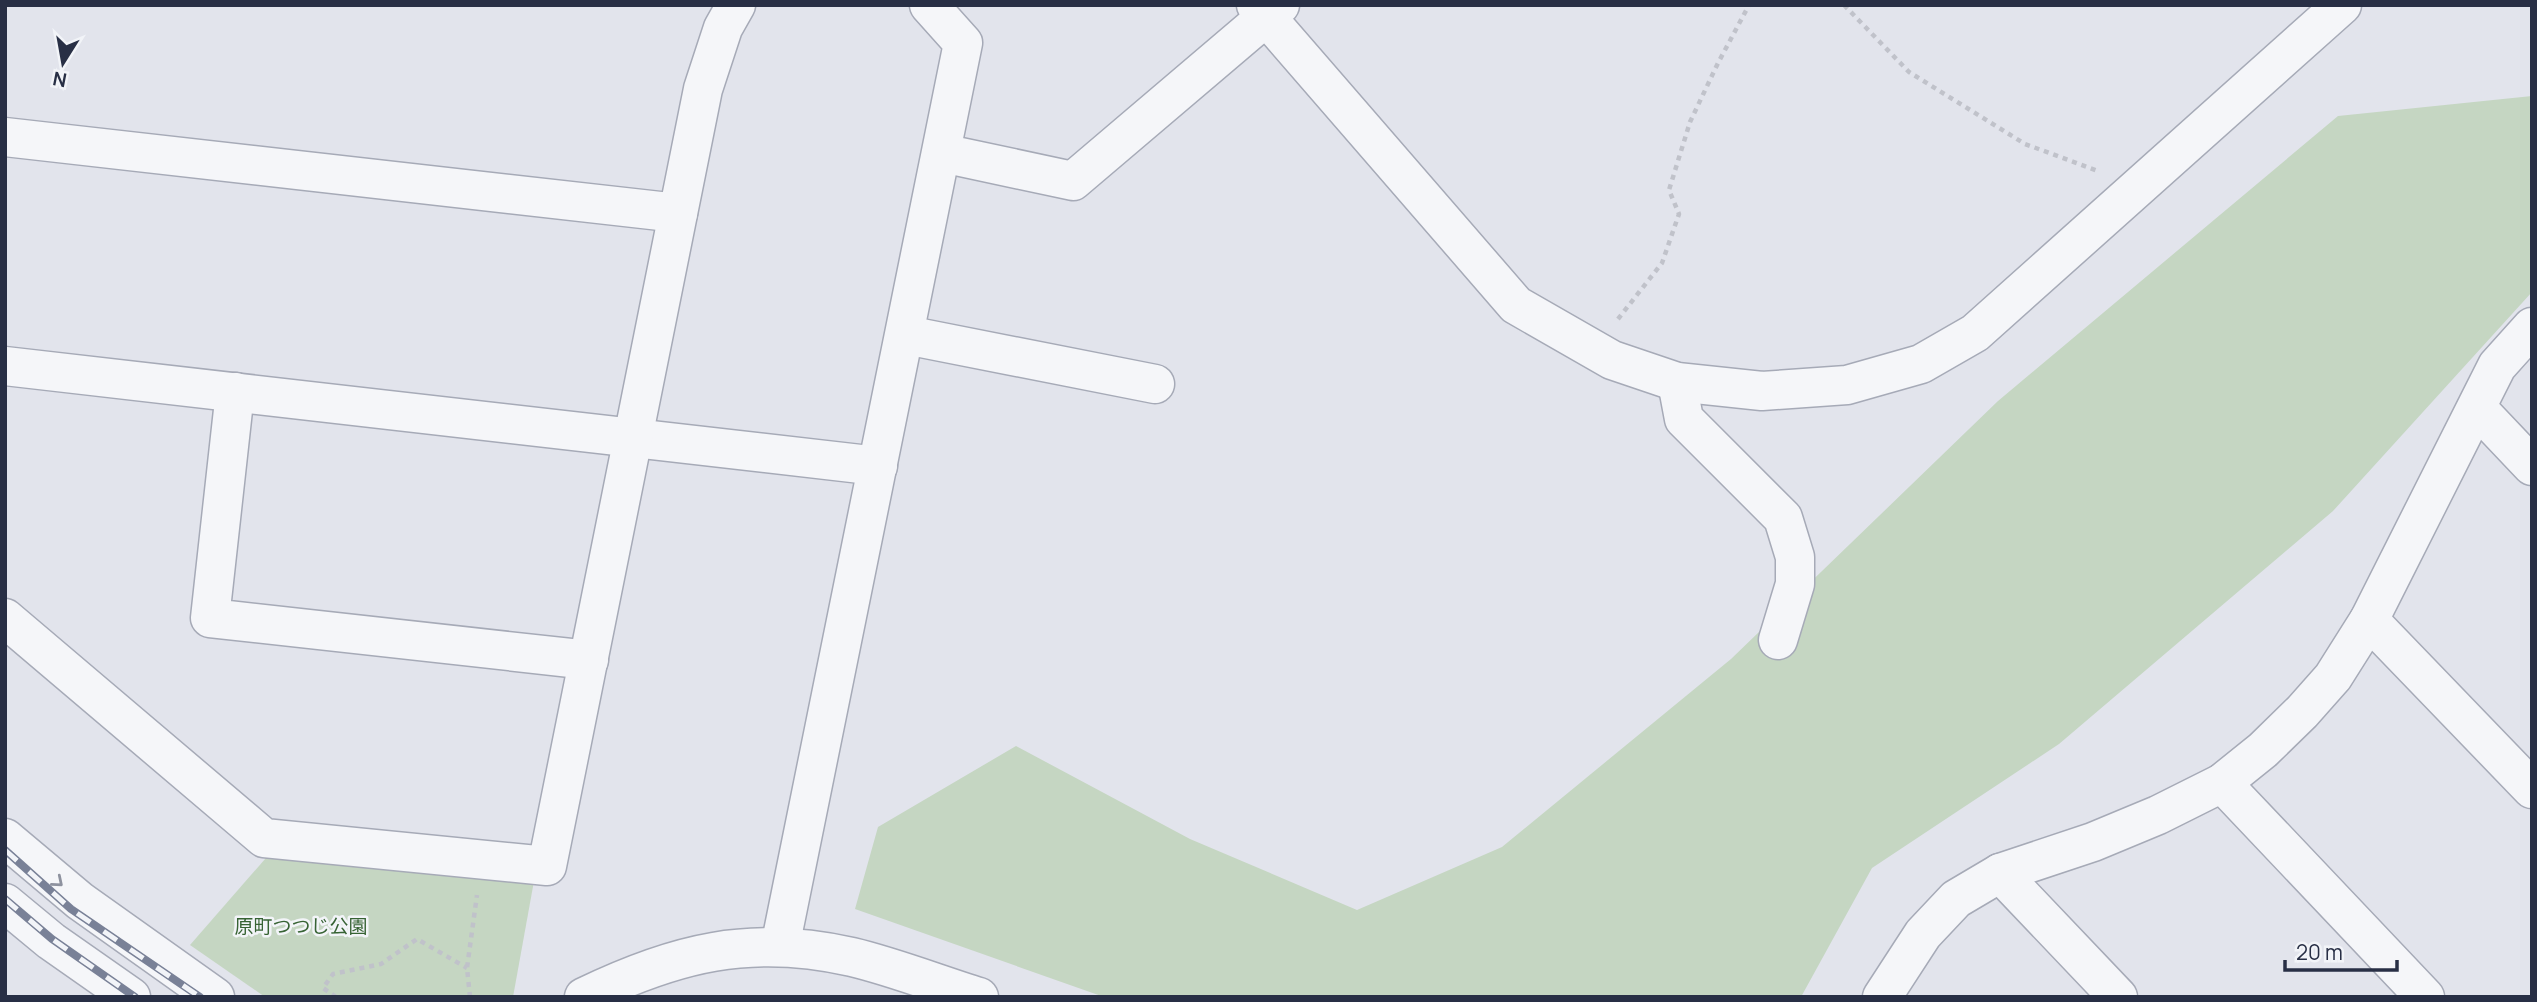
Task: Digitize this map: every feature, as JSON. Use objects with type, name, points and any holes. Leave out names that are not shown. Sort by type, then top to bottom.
[{"type":"street","points":[[8,625],[264,838],[547,866],[703,89],[723,29],[736,5]]},
{"type":"street","points":[[780,947],[963,43],[929,5]]},
{"type":"street","points":[[942,153],[1073,181],[1267,9],[1516,305],[1612,360],[1677,382],[1762,391],[1847,385],[1921,364],[1975,333],[2342,5]]},
{"type":"street","points":[[5,137],[678,213]]},
{"type":"street","points":[[1882,997],[1923,934],[1956,899],[2000,873],[2093,842],[2158,815],[2222,783],[2263,750],[2302,712],[2333,677],[2369,620],[2497,366],[2532,327]]},
{"type":"street","points":[[906,334],[1155,384]]},
{"type":"street","points":[[5,366],[878,466]]},
{"type":"street","points":[[1677,382],[1684,419],[1783,518],[1795,557],[1795,584],[1778,640]]},
{"type":"street","points":[[235,392],[209,618],[589,660]]},
{"type":"street","points":[[2477,408],[2532,466]]},
{"type":"street","points":[[2369,620],[2532,789]]},
{"type":"street","points":[[2222,783],[2425,997]]},
{"type":"street","points":[[5,838],[80,901],[215,997]]},
{"type":"street","points":[[2000,873],[2118,997]]},
{"type":"street","points":[[5,903],[51,941],[131,997]]},
{"type":"street","points":[[584,997],[633,974],[683,957],[728,948],[780,947],[852,957],[979,997]]},
{"type":"path","points":[[1593,350],[1662,263],[1679,214],[1670,190],[1690,122],[1749,5]]},
{"type":"path","points":[[1844,5],[1909,72],[2025,144],[2138,187]]},
{"type":"path","points":[[470,997],[467,968],[481,860]]},
{"type":"path","points":[[336,997],[323,988],[332,974],[381,964],[417,939],[467,968]]},
{"type":"green space","points":[[2532,96],[2532,292],[2333,511],[2059,744],[1872,868],[1801,997],[1104,997],[855,909],[878,827],[1016,746],[1190,839],[1357,910],[1502,847],[1731,659],[1998,401],[2338,116]]},
{"type":"green space","name":"原町つつじ公園","points":[[272,851],[534,881],[513,997],[265,997],[190,945]]},
{"type":"railway","points":[[5,850],[71,909],[200,997]]},
{"type":"railway","points":[[5,899],[52,939],[135,997]]}]
